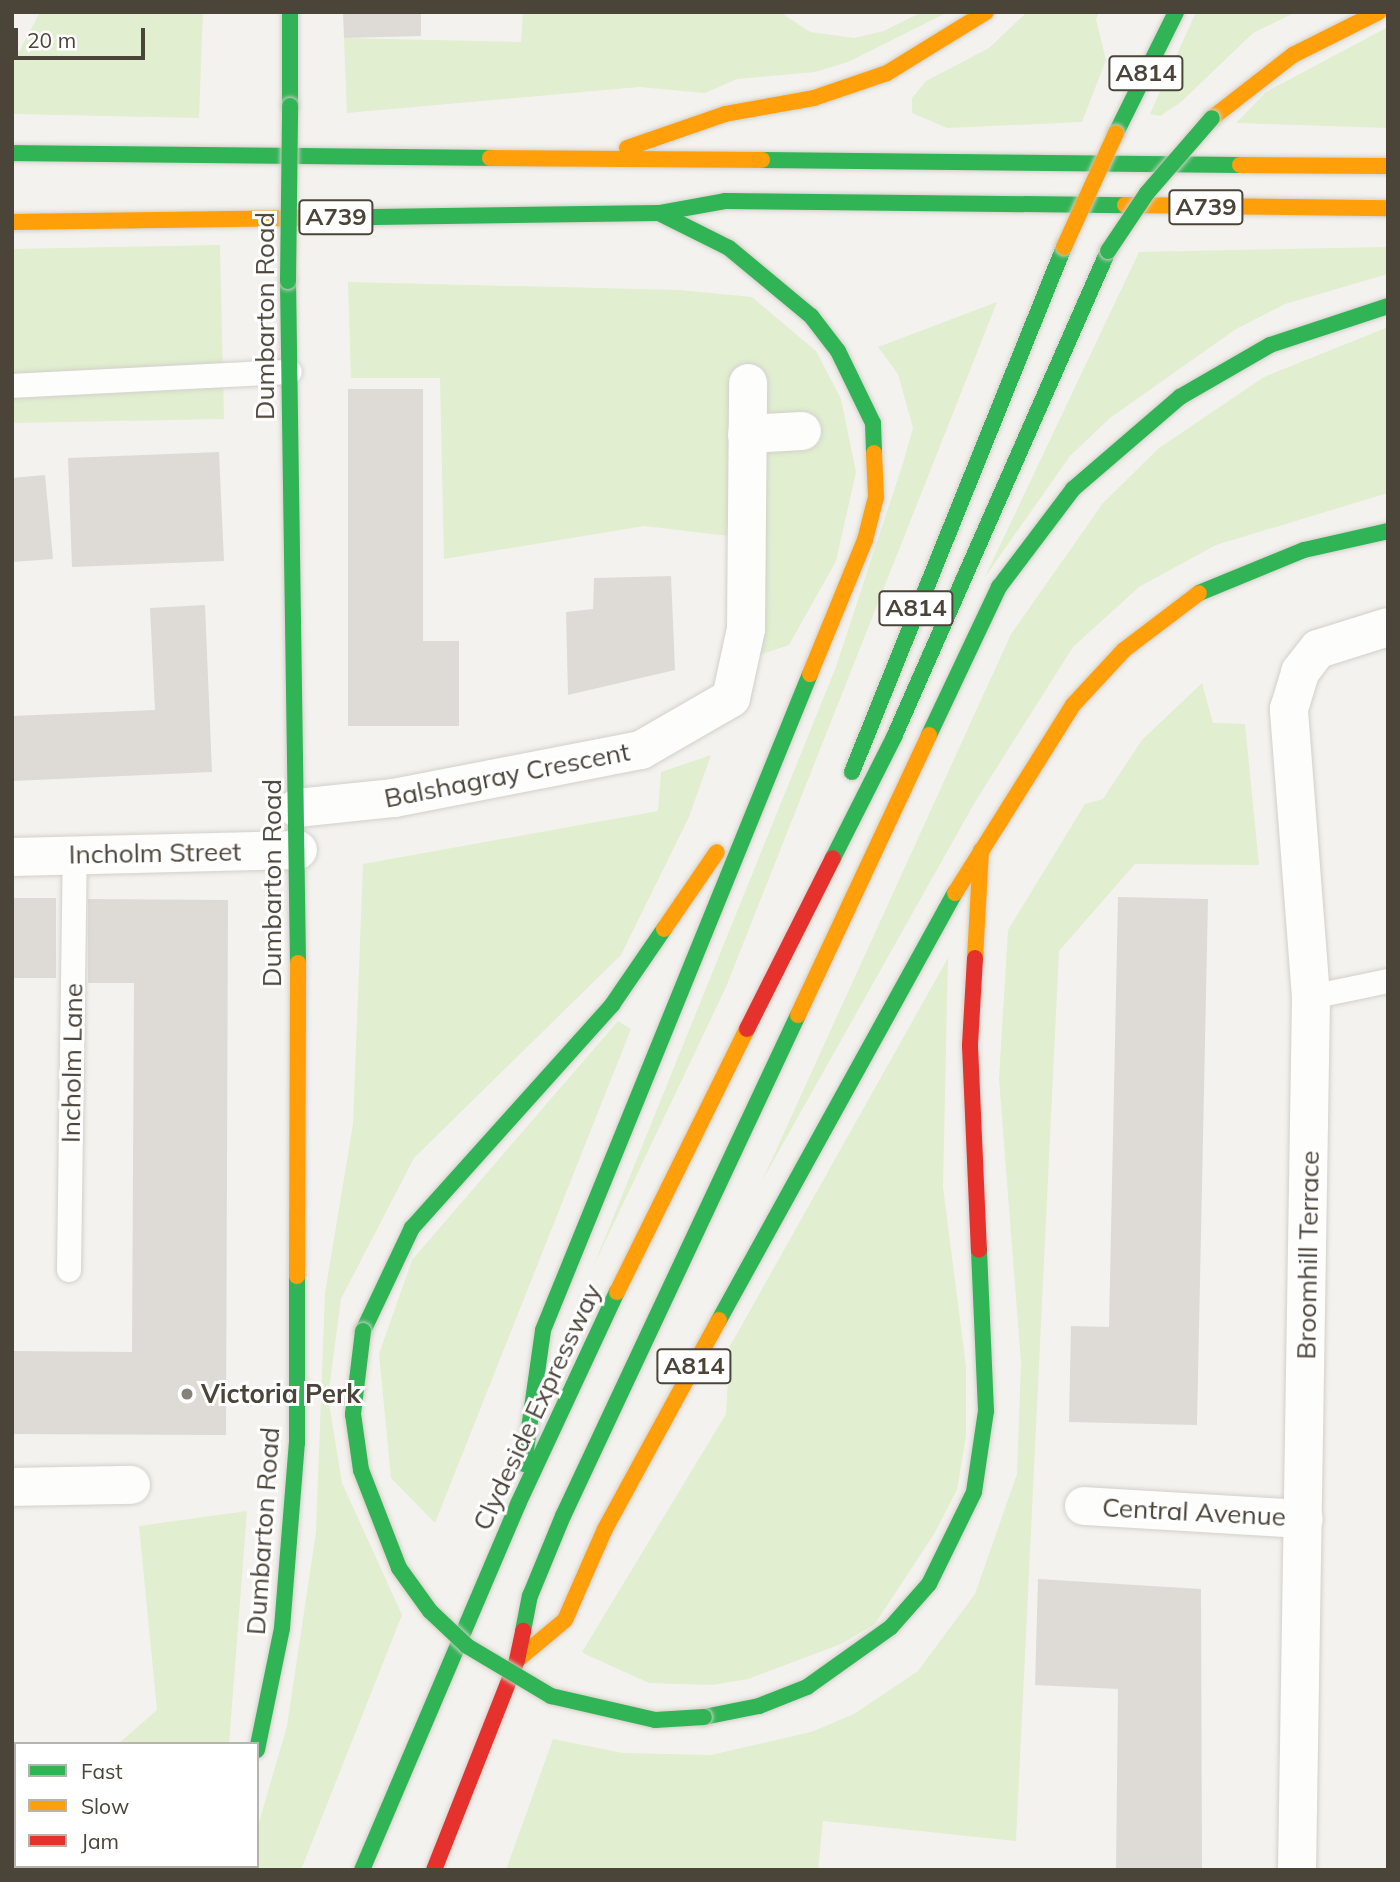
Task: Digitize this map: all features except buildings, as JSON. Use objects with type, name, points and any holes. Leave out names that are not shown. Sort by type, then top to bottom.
[{"type":"main road","name":"Dumbarton Road","points":[[259,1742],[282,1628],[294,1510],[298,850],[288,281],[290,12]]},
{"type":"main road","points":[[606,156],[725,114],[814,98],[887,73],[986,12]]},
{"type":"main road","name":"A814","points":[[773,973],[1064,247],[1175,12]]},
{"type":"main road","points":[[773,973],[894,737],[1108,251],[1147,193],[1212,118],[1293,55],[1379,12]]},
{"type":"main road","name":"A739","points":[[12,153],[606,156],[1388,166]]},
{"type":"main road","name":"A739","points":[[12,222],[659,213],[725,201],[1388,208]]},
{"type":"main road","points":[[518,1504],[542,1331],[760,788],[865,540],[878,462],[873,423],[860,385],[811,316],[729,247],[659,213]]},
{"type":"main road","points":[[517,1660],[530,1597],[563,1516],[959,662],[999,587],[1073,489],[1180,397],[1270,345],[1388,306]]},
{"type":"main road","name":"A814","points":[[434,1870],[517,1660],[565,1620],[611,1518],[981,848],[1073,705],[1124,650],[1166,615],[1245,571],[1304,550],[1388,531]]},
{"type":"main road","points":[[760,788],[612,1005],[412,1228],[363,1331],[353,1414],[361,1470],[399,1567],[430,1611],[467,1646],[551,1696],[654,1720],[704,1717],[759,1706],[807,1687],[891,1627],[929,1584],[974,1492],[986,1411],[970,1046],[981,848]]},
{"type":"main road","name":"Clydeside Expressway","points":[[362,1870],[518,1504],[773,973]]},
{"type":"street","name":"Balshagray Crescent","points":[[297,808],[394,798],[641,750],[731,698],[746,629],[748,383]]},
{"type":"street","points":[[747,434],[802,431]]},
{"type":"street","name":"Broomhill Terrace","points":[[1297,1870],[1311,998],[1289,709],[1300,672],[1318,649],[1388,627]]},
{"type":"street","name":"Incholm Street","points":[[12,857],[298,850]]},
{"type":"street","points":[[12,1487],[131,1485]]},
{"type":"street","name":"Central Avenue","points":[[1084,1506],[1304,1519]]},
{"type":"lane","points":[[12,386],[290,372]]},
{"type":"lane","name":"Incholm Lane","points":[[69,1270],[75,855]]},
{"type":"lane","points":[[1311,998],[1388,981]]},
{"type":"green space","points":[[40,12],[203,12],[199,118],[12,114],[12,65]]},
{"type":"green space","points":[[523,12],[780,12],[810,32],[854,38],[884,31],[922,12],[948,12],[848,62],[815,72],[737,79],[705,93],[639,87],[347,113],[344,38],[521,42]]},
{"type":"green space","points":[[1027,12],[1099,12],[1096,19],[1106,60],[1082,122],[947,128],[912,113],[912,98],[926,81],[989,48]]},
{"type":"green space","points":[[1196,12],[1296,12],[1253,33],[1181,102],[1160,116],[1150,114]]},
{"type":"green space","points":[[1388,27],[1388,128],[1236,123],[1266,92]]},
{"type":"green space","points":[[220,245],[224,419],[12,423],[12,249]]},
{"type":"green space","points":[[1388,247],[1388,274],[1285,304],[1236,329],[1110,418],[1070,456],[985,577],[1139,252]]},
{"type":"green space","points":[[348,282],[679,290],[752,297],[816,351],[841,399],[856,472],[836,561],[789,645],[756,656],[754,539],[644,526],[444,559],[440,378],[351,378]]},
{"type":"green space","points":[[997,302],[726,987],[594,1265],[836,667],[904,460],[913,428],[898,374],[878,347]]},
{"type":"green space","points":[[1388,327],[1388,493],[1216,545],[1139,587],[1073,647],[975,802],[762,1181],[1011,634],[1103,503],[1159,448],[1264,377]]},
{"type":"green space","points":[[1202,683],[1213,723],[1245,724],[1259,865],[1135,864],[1059,951],[1016,1841],[823,1821],[818,1870],[506,1870],[553,1739],[623,1753],[711,1755],[811,1732],[854,1714],[918,1671],[975,1594],[1017,1474],[1021,1363],[999,1079],[1008,930],[1085,804],[1103,799],[1142,740]]},
{"type":"green space","points":[[711,755],[689,817],[621,955],[414,1158],[341,1299],[328,1397],[342,1483],[402,1615],[301,1870],[246,1870],[259,1868],[259,1822],[287,1726],[316,1532],[325,1293],[353,1124],[363,864],[658,811],[661,772]]},
{"type":"green space","points":[[948,958],[943,1187],[966,1366],[966,1436],[957,1490],[934,1534],[875,1624],[841,1644],[748,1679],[712,1685],[649,1683],[587,1655],[582,1652],[726,1414],[730,1346]]},
{"type":"green space","points":[[618,1021],[631,1029],[435,1523],[391,1478],[379,1354],[412,1260]]},
{"type":"green space","points":[[247,1511],[229,1742],[120,1742],[157,1710],[139,1526]]},
{"type":"traffic: fast","points":[[290,12],[290,106]]},
{"type":"traffic: fast","points":[[1116,133],[1176,12]]},
{"type":"traffic: fast","points":[[288,281],[290,106]]},
{"type":"traffic: fast","points":[[1108,251],[1147,193],[1212,118]]},
{"type":"traffic: fast","points":[[12,153],[490,158]]},
{"type":"traffic: fast","points":[[762,160],[1240,165]]},
{"type":"traffic: fast","points":[[305,218],[659,213],[725,201],[1125,205]]},
{"type":"traffic: fast","points":[[659,213],[729,248],[811,316],[838,351],[873,423],[874,453]]},
{"type":"traffic: fast","points":[[852,772],[1064,247]]},
{"type":"traffic: fast","points":[[833,858],[894,737],[1108,251]]},
{"type":"traffic: fast","points":[[288,281],[298,963]]},
{"type":"traffic: fast","points":[[929,735],[999,587],[1073,489],[1180,397],[1270,345],[1388,306]]},
{"type":"traffic: fast","points":[[1199,593],[1304,550],[1388,531]]},
{"type":"traffic: fast","points":[[524,1464],[543,1330],[810,674]]},
{"type":"traffic: fast","points":[[719,1320],[955,893]]},
{"type":"traffic: fast","points":[[363,1331],[412,1228],[612,1005],[664,929]]},
{"type":"traffic: fast","points":[[523,1631],[530,1596],[563,1516],[798,1015]]},
{"type":"traffic: fast","points":[[704,1717],[759,1706],[807,1687],[891,1627],[929,1584],[974,1492],[986,1411],[979,1250]]},
{"type":"traffic: fast","points":[[259,1742],[282,1628],[297,1443],[297,1276]]},
{"type":"traffic: fast","points":[[362,1870],[518,1504],[617,1292]]},
{"type":"traffic: fast","points":[[363,1331],[353,1414],[361,1470],[399,1568],[430,1611],[467,1646],[551,1696],[655,1720],[704,1717]]},
{"type":"traffic: slow","points":[[627,148],[725,114],[814,98],[887,73],[986,12]]},
{"type":"traffic: slow","points":[[1212,118],[1293,55],[1379,12]]},
{"type":"traffic: slow","points":[[1064,247],[1116,133]]},
{"type":"traffic: slow","points":[[490,158],[762,160]]},
{"type":"traffic: slow","points":[[1240,165],[1388,166]]},
{"type":"traffic: slow","points":[[1125,205],[1388,208]]},
{"type":"traffic: slow","points":[[12,222],[305,218]]},
{"type":"traffic: slow","points":[[810,674],[865,540],[876,497],[874,453]]},
{"type":"traffic: slow","points":[[955,893],[1073,705],[1124,650],[1199,593]]},
{"type":"traffic: slow","points":[[798,1015],[929,735]]},
{"type":"traffic: slow","points":[[975,958],[981,850]]},
{"type":"traffic: slow","points":[[664,929],[717,852]]},
{"type":"traffic: slow","points":[[297,1276],[298,963]]},
{"type":"traffic: slow","points":[[617,1292],[747,1029]]},
{"type":"traffic: slow","points":[[517,1660],[565,1620],[605,1529],[719,1320]]},
{"type":"traffic: jam","points":[[747,1029],[833,858]]},
{"type":"traffic: jam","points":[[975,958],[970,1046],[979,1250]]},
{"type":"traffic: jam","points":[[434,1870],[517,1660],[523,1631]]},
{"type":"place","name":"Victoria Perk","points":[[187,1394]]}]
